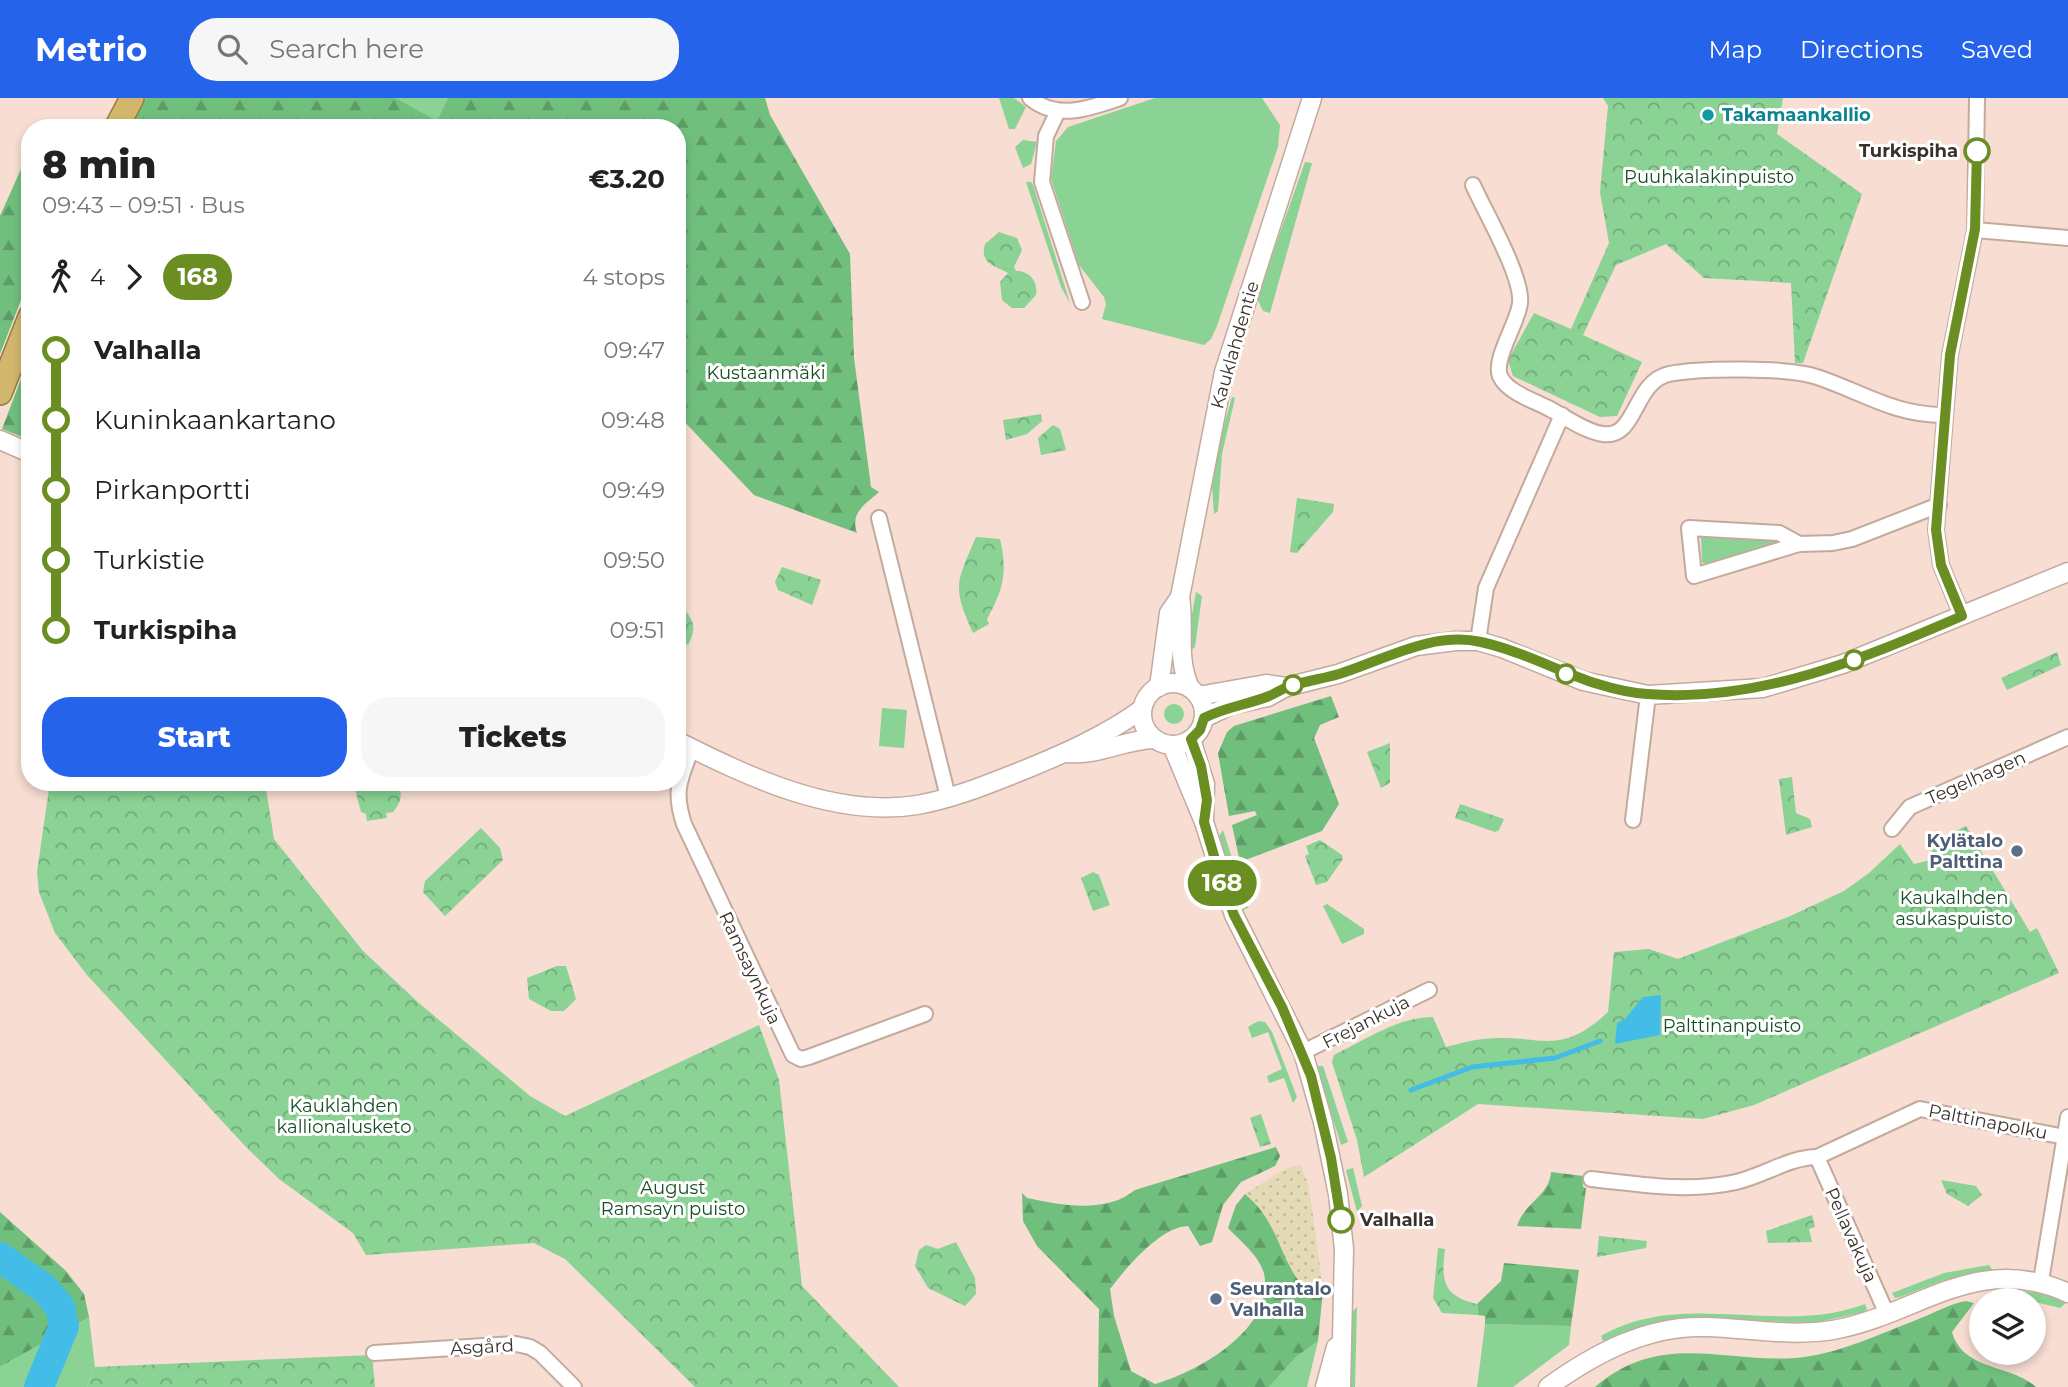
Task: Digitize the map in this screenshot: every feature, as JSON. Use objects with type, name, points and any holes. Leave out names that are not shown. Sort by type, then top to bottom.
[{"type":"highway","points":[[121,119],[132,98]]},
{"type":"highway","points":[[1,389],[21,339]]},
{"type":"street","points":[[1030,98],[1058,111],[1076,111],[1120,98]]},
{"type":"street","name":"Kauklahdentie","points":[[1194,692],[1183,674],[1180,656],[1183,618],[1180,597],[1224,372],[1312,98]]},
{"type":"street","points":[[1962,616],[1941,565],[1936,530],[1943,415],[1950,355],[1975,229],[1977,98]]},
{"type":"street","points":[[1058,111],[1046,136],[1042,182],[1082,302]]},
{"type":"street","points":[[1473,185],[1518,281],[1520,301],[1499,363],[1499,377],[1507,386],[1562,415],[1603,434],[1617,432],[1626,426],[1643,391],[1667,374],[1760,371],[1816,376],[1904,412],[1943,415]]},
{"type":"street","points":[[1975,229],[2068,239]]},
{"type":"street","points":[[1478,641],[1486,588],[1562,415]]},
{"type":"street","points":[[0,440],[21,449]]},
{"type":"street","points":[[1799,544],[1779,533],[1689,528],[1694,576],[1799,544],[1852,539],[1939,505]]},
{"type":"street","points":[[879,518],[948,797]]},
{"type":"street","points":[[1204,718],[1231,705],[1338,674],[1428,643],[1478,641],[1583,681],[1648,695],[1763,688],[1843,664],[2068,572]]},
{"type":"street","name":"Kauklahdentie","points":[[1159,687],[1169,613],[1180,597]]},
{"type":"street","points":[[686,745],[826,801],[890,807],[948,797],[1066,753],[1083,742],[1117,728],[1142,709],[1148,696],[1159,687],[1175,683],[1194,692],[1266,684],[1286,687]]},
{"type":"street","points":[[1066,753],[1084,755],[1154,738],[1172,745],[1191,739],[1200,730],[1204,718],[1194,692]]},
{"type":"street","points":[[1633,820],[1648,695]]},
{"type":"street","points":[[1142,709],[1144,726],[1154,738]]},
{"type":"street","name":"Tegelhagen","points":[[1892,829],[1910,807],[2068,737]]},
{"type":"street","points":[[1191,739],[1205,784],[1204,822]]},
{"type":"street","points":[[1172,745],[1204,822],[1234,915],[1303,1052],[1323,1122],[1338,1194],[1344,1249],[1341,1387]]},
{"type":"street","name":"Ramsaynkuja","points":[[677,791],[677,802],[684,824],[793,1055],[801,1059],[809,1057],[925,1014]]},
{"type":"street","name":"Frejankuja","points":[[1303,1052],[1429,990]]},
{"type":"street","name":"Palttinapolku","points":[[1591,1179],[1671,1188],[1707,1187],[1767,1174],[1805,1157],[1817,1157],[1920,1109],[2065,1137]]},
{"type":"street","points":[[2041,1281],[2068,1117]]},
{"type":"street","name":"Pellavakuja","points":[[1817,1157],[1886,1312]]},
{"type":"street","points":[[1548,1387],[1597,1355],[1651,1334],[1703,1327],[1813,1332],[1835,1329],[1941,1290],[1997,1279],[2041,1281],[2068,1293]]},
{"type":"street","points":[[1325,1387],[1340,1338]]},
{"type":"street","name":"Asgård","points":[[374,1353],[516,1345],[530,1347],[574,1387]]},
{"type":"green space","name":"Kustaanmäki","points":[[146,98],[396,98],[433,119],[134,119]]},
{"type":"green space","points":[[396,98],[448,98],[438,119],[432,119]]},
{"type":"green space","name":"Kustaanmäki","points":[[448,98],[765,98],[770,115],[850,254],[854,358],[871,487],[879,492],[857,515],[857,533],[754,495],[686,423],[686,119],[438,119]]},
{"type":"green space","points":[[999,98],[1014,98],[1026,107],[1015,129],[1009,129]]},
{"type":"green space","points":[[1155,98],[1262,98],[1280,125],[1278,147],[1217,326],[1211,339],[1204,345],[1102,319],[1106,304],[1104,297],[1079,265],[1051,179],[1056,141],[1068,127]]},
{"type":"green space","name":"Puuhkalakinpuisto","points":[[1603,98],[1783,98],[1777,134],[1862,194],[1803,363],[1795,363],[1791,283],[1704,278],[1666,244],[1616,265],[1583,335],[1642,362],[1617,416],[1600,417],[1513,376],[1508,360],[1534,313],[1571,329],[1609,243],[1600,192],[1608,106]]},
{"type":"green space","points":[[1023,140],[1037,142],[1031,164],[1023,168],[1015,147]]},
{"type":"green space","points":[[1305,162],[1312,163],[1270,313],[1263,311],[1257,298]]},
{"type":"green space","points":[[21,169],[21,300],[0,354],[0,216]]},
{"type":"green space","points":[[1026,182],[1033,185],[1070,303],[1061,287]]},
{"type":"green space","points":[[999,232],[1017,238],[1022,250],[1014,267],[1016,271],[1029,275],[1036,285],[1036,295],[1024,308],[1012,308],[1002,300],[1000,282],[1008,273],[990,264],[985,256],[985,244]]},
{"type":"green space","points":[[21,379],[21,436],[2,429]]},
{"type":"green space","points":[[1232,397],[1235,398],[1222,454],[1218,511],[1214,514],[1211,472]]},
{"type":"green space","points":[[1041,414],[1042,421],[1027,434],[1006,440],[1003,420]]},
{"type":"green space","points":[[1053,425],[1060,429],[1066,450],[1041,455],[1038,438]]},
{"type":"green space","points":[[1297,498],[1334,504],[1333,512],[1297,553],[1290,552]]},
{"type":"green space","points":[[1706,533],[1775,538],[1778,543],[1775,547],[1708,566],[1702,562],[1701,536]]},
{"type":"green space","points":[[976,537],[1000,539],[1004,572],[997,599],[987,619],[989,624],[973,633],[962,605],[959,585]]},
{"type":"green space","points":[[782,567],[821,580],[812,605],[778,590],[775,582]]},
{"type":"green space","points":[[1196,592],[1202,596],[1195,647],[1190,651],[1188,637]]},
{"type":"green space","points":[[686,612],[693,624],[688,645],[686,644]]},
{"type":"green space","points":[[2057,652],[2061,665],[2007,690],[2001,678]]},
{"type":"green space","points":[[1331,696],[1339,717],[1320,725],[1314,738],[1339,804],[1322,831],[1240,862],[1232,825],[1257,815],[1255,811],[1229,816],[1218,753],[1227,732],[1234,726]]},
{"type":"green space","points":[[1174,704],[1181,707],[1184,714],[1181,721],[1174,724],[1167,721],[1164,714],[1167,707]]},
{"type":"green space","points":[[882,708],[907,710],[904,748],[879,746]]},
{"type":"green space","points":[[1390,743],[1390,783],[1381,788],[1367,752]]},
{"type":"green space","points":[[1792,777],[1796,813],[1810,819],[1812,827],[1786,835],[1779,779]]},
{"type":"green space","name":"August Ramsayn puisto","points":[[49,791],[266,791],[274,839],[363,951],[420,1004],[530,1096],[565,1116],[759,1025],[779,1080],[802,1286],[899,1387],[695,1387],[565,1259],[534,1243],[366,1255],[353,1233],[279,1179],[246,1147],[87,975],[55,933],[39,892],[37,872]]},
{"type":"green space","points":[[355,791],[400,791],[398,804],[393,812],[386,813],[387,818],[367,821],[366,814],[361,812]]},
{"type":"green space","points":[[1460,804],[1504,819],[1499,830],[1495,832],[1455,818]]},
{"type":"green space","name":"Palttinanpuisto","points":[[1966,826],[2030,932],[2037,928],[2059,973],[1754,1105],[1703,1119],[1478,1104],[1364,1177],[1357,1140],[1332,1062],[1334,1055],[1382,1030],[1420,1018],[1433,1017],[1446,1047],[1484,1039],[1549,1041],[1576,1035],[1608,1012],[1614,952],[1649,949],[1678,959],[1788,917],[1844,891],[1869,873],[1900,844],[1914,864],[1935,859],[1929,844]]},
{"type":"green space","points":[[481,828],[500,848],[503,860],[445,916],[423,892],[425,881]]},
{"type":"green space","points":[[1223,830],[1248,908],[1241,911],[1218,838]]},
{"type":"green space","points":[[1320,840],[1342,855],[1343,859],[1327,882],[1316,885],[1305,856],[1309,854],[1306,846]]},
{"type":"green space","points":[[1093,872],[1099,875],[1110,905],[1093,911],[1081,878]]},
{"type":"green space","points":[[1327,904],[1364,929],[1364,934],[1342,944],[1323,906]]},
{"type":"green space","points":[[557,966],[566,966],[576,999],[564,1011],[551,1011],[529,999],[527,978]]},
{"type":"green space","points":[[1258,1021],[1265,1022],[1272,1032],[1297,1097],[1293,1103],[1284,1078],[1269,1083],[1267,1076],[1282,1069],[1268,1032],[1252,1038],[1248,1027]]},
{"type":"green space","points":[[1317,1066],[1323,1066],[1348,1142],[1341,1145]]},
{"type":"green space","points":[[1261,1114],[1271,1144],[1260,1147],[1250,1118]]},
{"type":"green space","points":[[1276,1147],[1280,1156],[1275,1166],[1241,1182],[1223,1205],[1212,1242],[1200,1246],[1188,1226],[1177,1228],[1155,1241],[1135,1260],[1110,1289],[1114,1316],[1131,1371],[1155,1384],[1209,1360],[1243,1333],[1263,1299],[1265,1280],[1261,1265],[1228,1228],[1236,1205],[1245,1194],[1266,1217],[1298,1279],[1307,1290],[1323,1290],[1318,1341],[1296,1357],[1269,1387],[1098,1387],[1099,1309],[1037,1246],[1023,1221],[1022,1193],[1027,1198],[1054,1203],[1097,1205],[1123,1198],[1135,1190]]},
{"type":"green space","points":[[1353,1168],[1362,1206],[1357,1212],[1346,1170]]},
{"type":"green space","points":[[1551,1172],[1583,1176],[1583,1187],[1586,1188],[1581,1229],[1517,1226],[1546,1187]]},
{"type":"green space","points":[[1941,1180],[1976,1186],[1982,1195],[1968,1206],[1947,1194]]},
{"type":"green space","points":[[0,1212],[66,1271],[84,1294],[89,1317],[0,1367]]},
{"type":"green space","points":[[1812,1215],[1815,1227],[1809,1229],[1812,1242],[1768,1243],[1766,1231]]},
{"type":"green space","points":[[1599,1236],[1647,1241],[1646,1248],[1597,1257]]},
{"type":"green space","points":[[956,1242],[975,1278],[976,1294],[965,1306],[928,1288],[915,1266],[919,1250],[926,1245],[938,1249]]},
{"type":"green space","points":[[1438,1248],[1445,1249],[1444,1278],[1447,1286],[1457,1297],[1477,1304],[1478,1315],[1442,1313],[1433,1298]]},
{"type":"green space","points":[[1504,1263],[1579,1270],[1571,1326],[1485,1324],[1485,1316],[1478,1315],[1477,1304],[1501,1281]]},
{"type":"green space","points":[[1989,1265],[1993,1271],[1942,1281],[1900,1297],[1895,1298],[1892,1293],[1944,1273]]},
{"type":"green space","points":[[2046,1295],[2067,1302],[2060,1308],[2046,1305]]},
{"type":"green space","points":[[1969,1302],[1969,1310],[1952,1332],[1958,1345],[1969,1356],[1969,1365],[1987,1365],[2014,1374],[2036,1387],[1595,1387],[1620,1370],[1644,1360],[1668,1355],[1692,1353],[1795,1358],[1827,1353],[1949,1306]]},
{"type":"green space","points":[[1865,1304],[1867,1309],[1864,1312],[1814,1323],[1723,1319],[1668,1321],[1603,1341],[1601,1336],[1633,1322],[1665,1315],[1698,1313],[1799,1316],[1832,1313]]},
{"type":"green space","points":[[1357,1307],[1355,1387],[1348,1387],[1350,1314]]},
{"type":"green space","points":[[89,1317],[95,1367],[87,1387],[0,1387],[0,1367]]},
{"type":"green space","points":[[1485,1324],[1571,1326],[1569,1345],[1513,1387],[1477,1387]]},
{"type":"green space","points":[[1318,1341],[1307,1387],[1269,1387],[1296,1357]]},
{"type":"green space","points":[[372,1355],[375,1387],[87,1387],[95,1367]]},
{"type":"sand","points":[[1300,1164],[1309,1187],[1323,1290],[1307,1290],[1298,1279],[1266,1217],[1245,1194],[1283,1170]]},
{"type":"water","points":[[1661,995],[1660,1035],[1615,1044],[1617,1023],[1625,1019],[1643,997]]},
{"type":"waterway","points":[[1411,1090],[1472,1067],[1555,1058],[1600,1041]]},
{"type":"waterway","points":[[0,1257],[45,1289],[60,1307],[64,1326],[39,1387]]},
{"type":"bus line","name":"168","points":[[1341,1220],[1331,1158],[1311,1076],[1303,1052],[1234,915],[1222,883],[1204,822],[1207,800],[1205,784],[1191,739],[1200,730],[1204,718],[1223,708],[1268,696],[1286,687],[1338,674],[1395,652],[1428,643],[1478,641],[1583,681],[1614,689],[1648,695],[1690,694],[1763,688],[1799,679],[1962,616],[1941,565],[1936,530],[1943,415],[1950,355],[1975,229],[1977,151]]},
{"type":"place","name":"Takamaankallio","points":[[1708,115]]},
{"type":"place","name":"Turkispiha","points":[[1977,151]]},
{"type":"place","name":"Kylätalo Palttina","points":[[2017,851]]},
{"type":"place","name":"Valhalla","points":[[1341,1220]]},
{"type":"place","name":"Seurantalo Valhalla","points":[[1216,1299]]},
{"type":"park label","name":"Kaukalhden asukaspuisto","points":[[1954,908]]},
{"type":"park label","name":"Kauklahden kallionalusketo","points":[[344,1116]]}]
